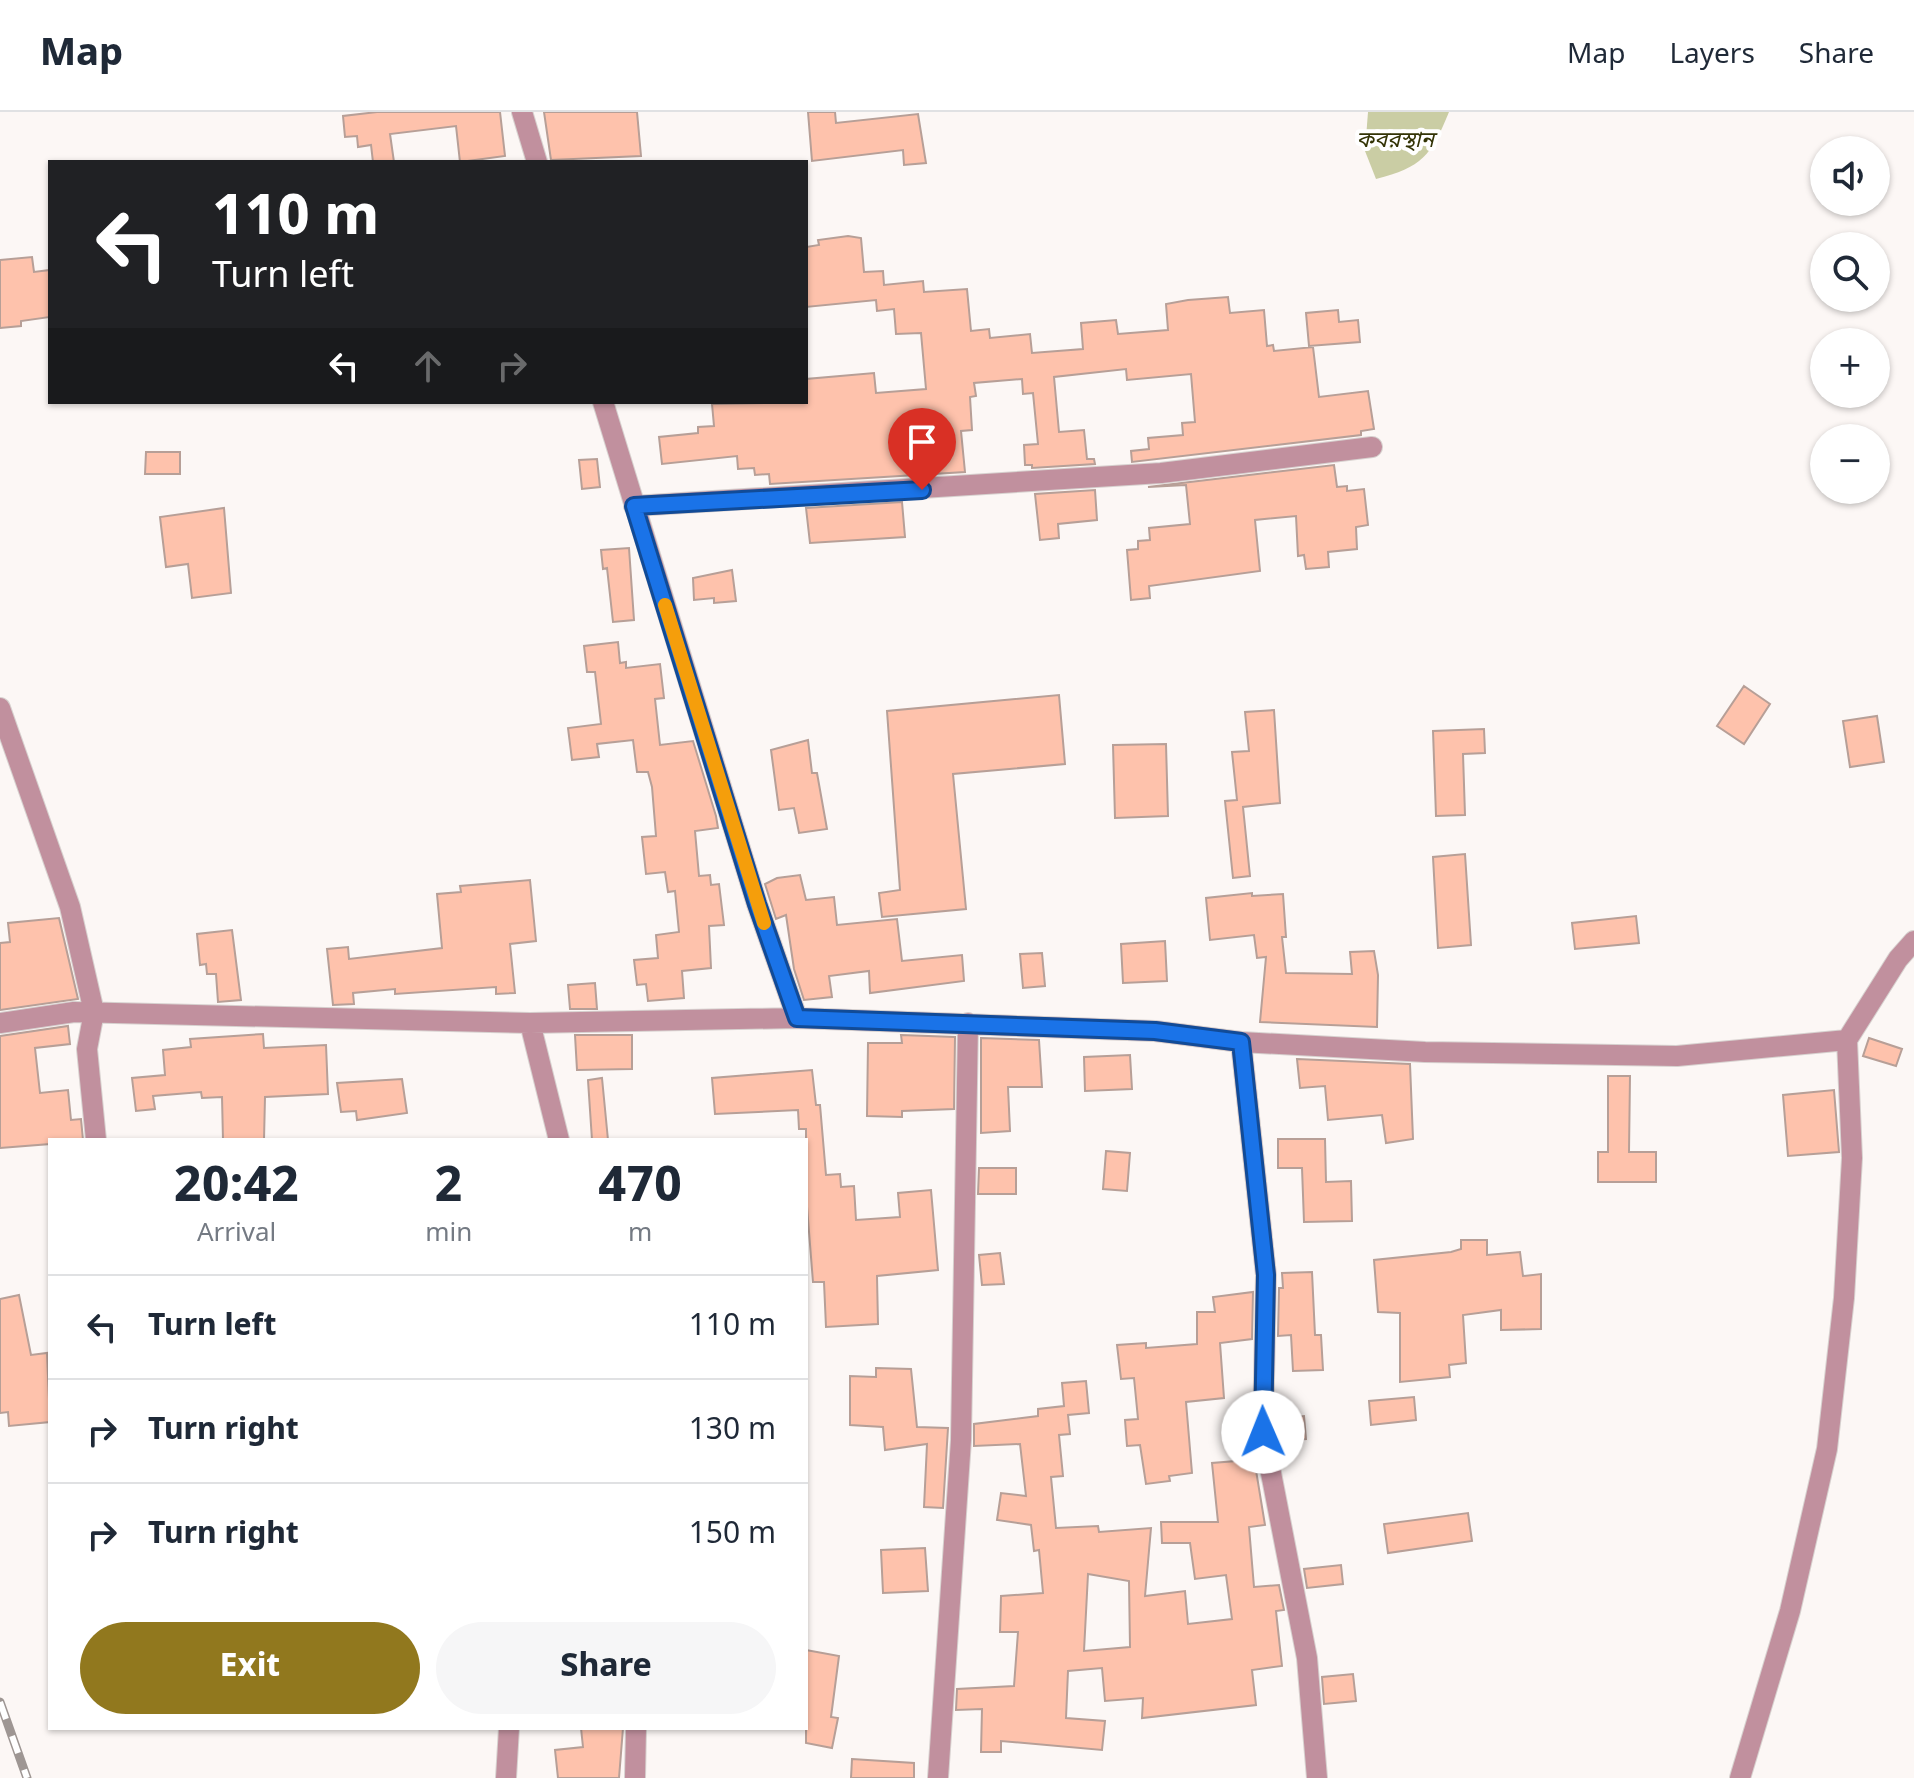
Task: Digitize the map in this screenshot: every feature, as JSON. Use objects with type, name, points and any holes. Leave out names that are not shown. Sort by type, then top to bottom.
[{"type":"street","points":[[522,112],[536,160]]},
{"type":"street","points":[[604,404],[757,904],[797,1018]]},
{"type":"street","points":[[634,506],[1161,473],[1372,447]]},
{"type":"street","points":[[0,708],[70,907],[94,1012],[87,1049],[96,1138]]},
{"type":"street","points":[[1740,1778],[1790,1611],[1827,1449],[1844,1298],[1852,1158],[1847,1040],[1898,959],[1914,941]]},
{"type":"street","points":[[0,1023],[94,1012],[530,1023],[797,1018],[1155,1031],[1241,1042],[1425,1052],[1677,1056],[1847,1040]]},
{"type":"street","points":[[530,1023],[559,1138]]},
{"type":"street","points":[[938,1778],[961,1440],[968,1023]]},
{"type":"street","points":[[1241,1042],[1266,1275],[1263,1432],[1307,1658],[1317,1778]]},
{"type":"street","points":[[506,1778],[509,1730]]},
{"type":"street","points":[[635,1778],[636,1730]]},
{"type":"green space","name":"কবরস্থান","points":[[1368,112],[1449,112],[1423,158],[1404,170],[1376,179],[1365,151]]},
{"type":"building","points":[[377,112],[500,112],[505,156],[460,160],[456,126],[390,134],[394,160],[373,160],[371,145],[358,147],[357,136],[345,137],[343,116]]},
{"type":"building","points":[[544,112],[637,112],[641,156],[551,160]]},
{"type":"building","points":[[808,112],[835,112],[836,123],[918,114],[926,163],[904,165],[903,150],[812,161]]},
{"type":"building","points":[[848,236],[861,238],[864,272],[883,271],[884,285],[923,281],[924,292],[967,289],[971,331],[989,329],[990,338],[1030,334],[1032,353],[1083,349],[1081,323],[1116,320],[1118,334],[1168,330],[1166,304],[1228,297],[1230,313],[1264,310],[1267,346],[1273,345],[1274,351],[1313,347],[1319,397],[1368,391],[1374,429],[1361,431],[1361,435],[1132,462],[1131,451],[1149,449],[1148,438],[1183,435],[1182,423],[1195,422],[1191,374],[1127,380],[1126,369],[1054,377],[1059,432],[1084,430],[1087,459],[1094,459],[1095,464],[1032,468],[1032,465],[1025,465],[1024,445],[1038,444],[1033,393],[1023,394],[1022,379],[974,383],[976,396],[970,397],[972,430],[961,431],[965,472],[770,484],[769,474],[755,475],[754,468],[738,469],[737,456],[662,464],[659,437],[698,433],[698,427],[714,426],[712,404],[808,404],[808,379],[874,373],[876,393],[926,389],[921,333],[896,334],[894,309],[877,311],[876,300],[808,307],[808,247],[819,245],[818,240]]},
{"type":"building","points":[[32,257],[34,272],[48,270],[48,317],[21,321],[21,326],[0,328],[0,260]]},
{"type":"building","points":[[1338,310],[1339,322],[1358,320],[1360,342],[1309,346],[1306,313]]},
{"type":"building","points":[[146,452],[180,452],[180,474],[145,474]]},
{"type":"building","points":[[597,459],[600,487],[582,489],[579,460]]},
{"type":"building","points":[[1334,465],[1337,487],[1347,486],[1347,491],[1364,489],[1368,525],[1356,527],[1357,549],[1328,552],[1329,567],[1306,569],[1304,555],[1298,556],[1296,516],[1255,520],[1260,571],[1149,586],[1150,598],[1131,600],[1127,550],[1138,549],[1138,541],[1150,540],[1149,528],[1190,524],[1186,485],[1148,487]]},
{"type":"building","points":[[1095,490],[1097,520],[1058,524],[1059,538],[1040,540],[1035,494]]},
{"type":"building","points":[[902,502],[905,537],[810,543],[806,508]]},
{"type":"building","points":[[224,508],[231,593],[192,598],[188,564],[166,567],[160,517]]},
{"type":"building","points":[[629,548],[634,620],[613,622],[607,568],[603,569],[601,550]]},
{"type":"building","points":[[732,570],[736,601],[714,603],[714,598],[694,600],[693,578]]},
{"type":"building","points":[[618,642],[620,663],[626,662],[626,668],[660,664],[664,698],[655,699],[660,745],[693,741],[716,816],[718,828],[695,831],[699,876],[710,875],[711,885],[719,884],[724,925],[709,926],[711,968],[682,971],[684,998],[648,1001],[646,984],[637,985],[634,960],[658,958],[656,935],[679,932],[675,891],[668,892],[665,872],[646,874],[642,837],[656,836],[652,787],[648,772],[637,772],[633,740],[597,744],[599,757],[572,760],[568,728],[601,724],[595,672],[587,672],[584,646]]},
{"type":"building","points":[[1744,686],[1770,704],[1744,744],[1717,726]]},
{"type":"building","points":[[1059,695],[1065,764],[953,774],[966,909],[882,917],[879,893],[900,890],[887,711]]},
{"type":"building","points":[[1274,710],[1280,803],[1243,807],[1250,876],[1233,878],[1225,801],[1237,800],[1232,752],[1249,751],[1245,712]]},
{"type":"building","points":[[1877,716],[1884,762],[1850,767],[1843,721]]},
{"type":"building","points":[[1484,729],[1485,753],[1463,754],[1465,815],[1436,816],[1433,731]]},
{"type":"building","points":[[808,740],[812,773],[817,773],[827,829],[799,833],[794,808],[779,810],[771,750]]},
{"type":"building","points":[[1166,744],[1168,816],[1115,818],[1113,745]]},
{"type":"building","points":[[1465,854],[1471,945],[1438,948],[1433,857]]},
{"type":"building","points":[[800,875],[806,900],[834,897],[837,925],[897,919],[902,961],[962,955],[964,981],[870,993],[869,971],[829,976],[832,997],[804,1000],[794,969],[786,915],[776,919],[765,884],[777,878]]},
{"type":"building","points":[[530,880],[536,941],[510,944],[515,993],[496,994],[496,987],[395,994],[395,989],[353,993],[354,1004],[333,1005],[327,949],[348,947],[349,959],[442,948],[437,894],[461,892],[460,886]]},
{"type":"building","points":[[1252,893],[1252,896],[1283,894],[1286,937],[1282,937],[1286,973],[1352,974],[1350,952],[1374,951],[1378,975],[1377,1027],[1260,1022],[1266,957],[1257,958],[1254,935],[1210,940],[1206,898]]},
{"type":"building","points":[[1636,916],[1639,943],[1575,949],[1572,923]]},
{"type":"building","points":[[59,918],[78,999],[0,1010],[0,943],[10,942],[8,923]]},
{"type":"building","points":[[232,930],[241,1000],[218,1002],[216,974],[207,974],[206,964],[200,965],[197,934]]},
{"type":"building","points":[[1165,941],[1167,981],[1123,983],[1121,944]]},
{"type":"building","points":[[1042,953],[1045,986],[1023,988],[1020,954]]},
{"type":"building","points":[[595,983],[597,1009],[570,1009],[568,985]]},
{"type":"building","points":[[68,1026],[70,1044],[35,1048],[40,1093],[68,1090],[71,1120],[81,1119],[83,1138],[48,1138],[48,1144],[0,1148],[0,1036]]},
{"type":"building","points":[[263,1034],[264,1048],[326,1045],[328,1094],[265,1097],[264,1138],[223,1138],[222,1097],[202,1098],[201,1092],[153,1096],[155,1109],[136,1111],[132,1078],[165,1075],[163,1050],[191,1047],[190,1039]]},
{"type":"building","points":[[575,1035],[632,1035],[632,1069],[577,1070]]},
{"type":"building","points":[[901,1035],[955,1037],[954,1109],[902,1111],[902,1117],[867,1116],[868,1043],[902,1043]]},
{"type":"building","points":[[981,1038],[1039,1040],[1042,1087],[1008,1087],[1010,1131],[981,1133]]},
{"type":"building","points":[[1869,1038],[1902,1049],[1896,1066],[1863,1056]]},
{"type":"building","points":[[1130,1055],[1132,1089],[1085,1091],[1084,1057]]},
{"type":"building","points":[[1297,1059],[1410,1064],[1413,1139],[1386,1143],[1382,1115],[1328,1120],[1325,1086],[1300,1088]]},
{"type":"building","points":[[812,1070],[816,1105],[820,1105],[826,1175],[840,1174],[841,1187],[854,1186],[856,1220],[900,1217],[898,1193],[931,1190],[938,1270],[877,1276],[878,1324],[826,1327],[824,1282],[813,1282],[808,1219],[808,1138],[806,1129],[799,1129],[798,1110],[715,1114],[712,1078]]},
{"type":"building","points":[[1608,1076],[1630,1076],[1629,1152],[1656,1152],[1656,1182],[1598,1182],[1598,1152],[1608,1152]]},
{"type":"building","points":[[602,1078],[608,1138],[592,1138],[588,1080]]},
{"type":"building","points":[[402,1079],[407,1113],[357,1120],[356,1111],[341,1112],[337,1083]]},
{"type":"building","points":[[1834,1090],[1839,1152],[1788,1156],[1783,1095]]},
{"type":"building","points":[[1278,1139],[1325,1139],[1326,1182],[1351,1181],[1352,1221],[1304,1222],[1302,1168],[1278,1168]]},
{"type":"building","points":[[1106,1151],[1130,1153],[1127,1191],[1103,1189]]},
{"type":"building","points":[[979,1168],[1016,1168],[1016,1194],[978,1194]]},
{"type":"building","points":[[1461,1240],[1487,1240],[1487,1255],[1520,1252],[1523,1276],[1541,1274],[1541,1329],[1501,1330],[1501,1310],[1463,1315],[1466,1363],[1449,1365],[1450,1377],[1400,1382],[1400,1313],[1378,1312],[1374,1260],[1451,1252],[1461,1249]]},
{"type":"building","points":[[1000,1253],[1004,1284],[982,1285],[979,1255]]},
{"type":"building","points":[[1312,1272],[1315,1335],[1321,1335],[1323,1370],[1293,1371],[1291,1335],[1278,1336],[1279,1288],[1283,1288],[1282,1273]]},
{"type":"building","points":[[1253,1292],[1252,1339],[1220,1343],[1224,1398],[1186,1402],[1192,1473],[1169,1476],[1170,1481],[1146,1484],[1140,1445],[1127,1446],[1125,1420],[1138,1419],[1134,1378],[1121,1379],[1117,1345],[1146,1343],[1146,1348],[1197,1344],[1197,1312],[1215,1312],[1213,1297]]},
{"type":"building","points":[[19,1295],[31,1355],[47,1353],[48,1422],[9,1426],[8,1412],[0,1413],[0,1299]]},
{"type":"building","points":[[876,1368],[911,1369],[917,1427],[948,1428],[943,1508],[924,1507],[927,1444],[885,1450],[883,1427],[850,1425],[850,1376],[876,1377]]},
{"type":"building","points":[[1086,1381],[1089,1413],[1068,1415],[1070,1434],[1059,1435],[1063,1476],[1051,1477],[1056,1528],[1098,1526],[1099,1532],[1151,1528],[1145,1596],[1185,1591],[1188,1624],[1232,1619],[1226,1575],[1195,1579],[1190,1543],[1162,1543],[1161,1522],[1218,1522],[1212,1463],[1236,1461],[1233,1435],[1250,1434],[1265,1525],[1249,1527],[1254,1587],[1279,1585],[1284,1610],[1276,1611],[1282,1666],[1252,1670],[1256,1705],[1142,1718],[1143,1698],[1105,1701],[1102,1668],[1068,1671],[1066,1718],[1105,1721],[1102,1750],[1001,1741],[1001,1752],[981,1752],[982,1709],[956,1710],[957,1689],[1014,1686],[1018,1632],[1000,1632],[1001,1596],[1043,1593],[1039,1550],[1034,1551],[1031,1525],[997,1520],[1001,1493],[1026,1496],[1020,1444],[974,1446],[974,1424],[1038,1416],[1038,1409],[1064,1406],[1062,1383]],"holes":[[[1088,1574],[1129,1581],[1130,1647],[1084,1651]]]},
{"type":"building","points":[[1414,1397],[1416,1420],[1371,1425],[1369,1401]]},
{"type":"building","points":[[1304,1416],[1306,1439],[1278,1441],[1276,1419]]},
{"type":"building","points":[[1468,1513],[1472,1541],[1388,1553],[1384,1524]]},
{"type":"building","points":[[925,1548],[928,1591],[883,1593],[881,1550]]},
{"type":"building","points":[[1341,1565],[1343,1584],[1307,1588],[1304,1569]]},
{"type":"building","points":[[808,1650],[839,1656],[831,1717],[838,1718],[832,1748],[806,1743]]},
{"type":"building","points":[[1353,1674],[1356,1701],[1324,1704],[1322,1677]]},
{"type":"building","points":[[581,1730],[623,1730],[619,1778],[558,1778],[555,1750],[583,1747]]},
{"type":"building","points":[[852,1759],[914,1763],[914,1778],[851,1778]]},
{"type":"railway","points":[[0,1702],[27,1778]]},
{"type":"slow traffic","points":[[665,605],[764,923]]},
{"type":"route","points":[[922,490],[634,506],[757,904],[797,1018],[1155,1031],[1241,1042],[1266,1275],[1263,1432]]}]
